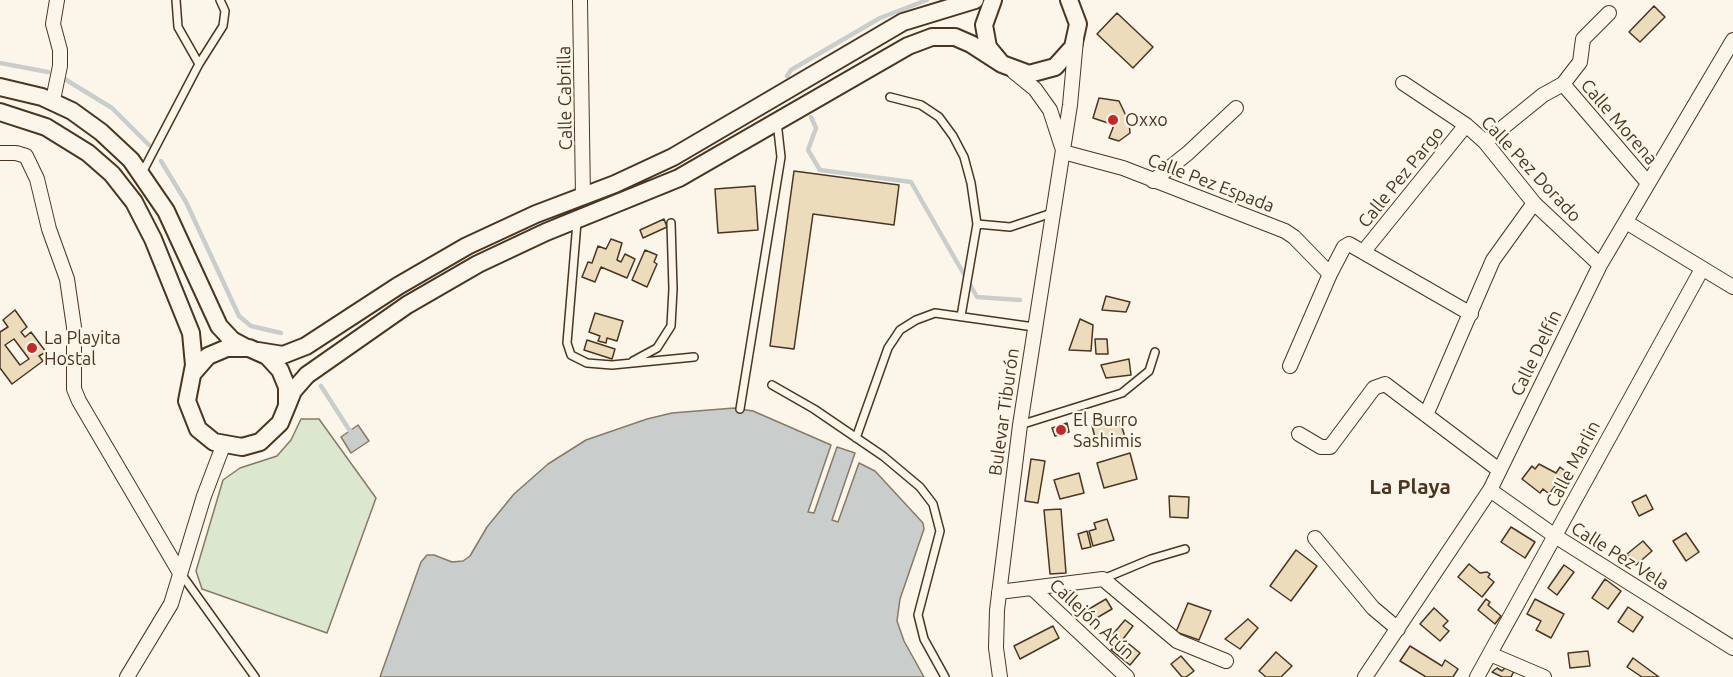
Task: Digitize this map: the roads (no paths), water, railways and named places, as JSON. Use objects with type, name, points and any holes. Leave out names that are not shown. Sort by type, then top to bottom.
[{"type":"street","points":[[53,100],[60,66],[60,50],[53,24],[57,0]]},
{"type":"street","name":"Calle Cabrilla","points":[[580,0],[584,196]]},
{"type":"street","points":[[194,372],[208,356],[227,348],[283,355],[306,346],[398,286],[467,246],[615,184],[715,135],[903,22],[975,0]]},
{"type":"street","points":[[993,0],[985,18],[984,33],[992,54],[1006,67]]},
{"type":"street","points":[[1069,0],[1077,20]]},
{"type":"street","points":[[0,112],[31,121],[62,136],[88,153],[125,190],[153,239],[191,333],[194,372],[187,401],[192,421],[205,436],[223,446],[242,447],[260,442],[280,423],[293,391],[307,375],[407,305],[478,264],[679,178],[925,39],[947,36],[963,40],[1006,67],[1029,74],[1047,71],[1063,62],[1076,38],[1077,20],[1083,0]]},
{"type":"street","points":[[1485,142],[1543,94],[1563,84],[1580,62],[1583,39],[1609,13]]},
{"type":"street","name":"Bulevar Tiburón","points":[[1000,677],[996,627],[999,592],[1034,327],[1063,152],[1076,38]]},
{"type":"street","name":"Calle Delfín","points":[[1365,677],[1490,490],[1600,265],[1733,40]]},
{"type":"street","name":"Bulevar Tiburón","points":[[1006,67],[1028,83],[1050,110],[1063,152]]},
{"type":"street","name":"Calle Pez Dorado","points":[[1403,83],[1466,125],[1485,142],[1534,203],[1600,265]]},
{"type":"street","name":"Calle Morena","points":[[1563,84],[1648,183]]},
{"type":"street","points":[[0,87],[53,100],[101,132],[142,173],[166,211],[219,326],[232,340],[253,350],[280,370],[287,387],[287,406]]},
{"type":"street","points":[[1153,181],[1188,153],[1236,108]]},
{"type":"street","name":"Calle Pez Pargo","points":[[1290,366],[1344,247],[1358,247],[1466,125]]},
{"type":"street","name":"Calle Pez Espada","points":[[1063,152],[1123,168],[1285,231],[1294,237],[1330,274]]},
{"type":"street","points":[[0,153],[16,153],[26,156],[37,179],[49,230],[67,279],[74,327],[74,389],[79,401],[180,573]]},
{"type":"street","points":[[1426,415],[1493,260],[1534,203]]},
{"type":"street","points":[[1626,222],[1733,287]]},
{"type":"street","points":[[1358,247],[1394,271],[1471,314]]},
{"type":"street","name":"Calle Marlin","points":[[1477,677],[1702,269]]},
{"type":"street","points":[[1299,434],[1320,447],[1330,447],[1380,384],[1388,386],[1499,470]]},
{"type":"street","points":[[127,677],[171,604],[223,446]]},
{"type":"street","name":"Calle Pez Vela","points":[[1490,490],[1555,536],[1733,648]]},
{"type":"street","points":[[1315,538],[1373,608],[1398,629]]},
{"type":"street","name":"Callejón Atún","points":[[999,592],[1103,579],[1177,640],[1226,661]]},
{"type":"street","name":"Callejón Atún","points":[[1032,588],[1127,677]]},
{"type":"street","points":[[1490,654],[1544,677]]},
{"type":"lane","points":[[176,0],[178,27],[199,64]]},
{"type":"lane","points":[[142,173],[199,64],[224,26],[225,11],[220,0]]},
{"type":"lane","points":[[890,97],[921,105],[939,117],[953,136],[964,157],[971,183],[976,224],[961,316]]},
{"type":"lane","points":[[740,409],[781,157],[777,122]]},
{"type":"lane","points":[[976,224],[1010,227],[1052,213]]},
{"type":"lane","points":[[577,220],[567,343],[571,355],[587,363],[628,363],[694,357]]},
{"type":"lane","points":[[628,363],[657,348],[671,326],[673,288],[671,223]]},
{"type":"lane","points":[[856,438],[888,348],[900,330],[916,320],[935,313],[1034,327]]},
{"type":"lane","points":[[1020,426],[1122,393],[1149,371],[1155,352]]},
{"type":"lane","points":[[772,385],[814,409],[907,474],[928,497],[937,516],[940,531],[918,615],[924,639],[945,677]]},
{"type":"lane","points":[[1103,579],[1151,559],[1185,549]]},
{"type":"lane","points":[[180,573],[255,677]]},
{"type":"waterway","points":[[787,76],[791,70],[880,18],[927,0]]},
{"type":"waterway","points":[[0,63],[48,72]]},
{"type":"waterway","points":[[63,78],[112,108],[149,145]]},
{"type":"waterway","points":[[811,117],[816,128],[808,150],[820,170],[911,182],[977,297],[1020,300]]},
{"type":"waterway","points":[[161,161],[186,202],[239,316],[251,326],[281,333]]},
{"type":"waterway","points":[[321,386],[350,431]]},
{"type":"place","name":"Oxxo","points":[[1113,120]]},
{"type":"place","name":"La Playita Hostal","points":[[32,348]]},
{"type":"place","name":"El Burro Sashimis","points":[[1061,430]]},
{"type":"district","name":"La Playa","points":[[1410,487]]}]
